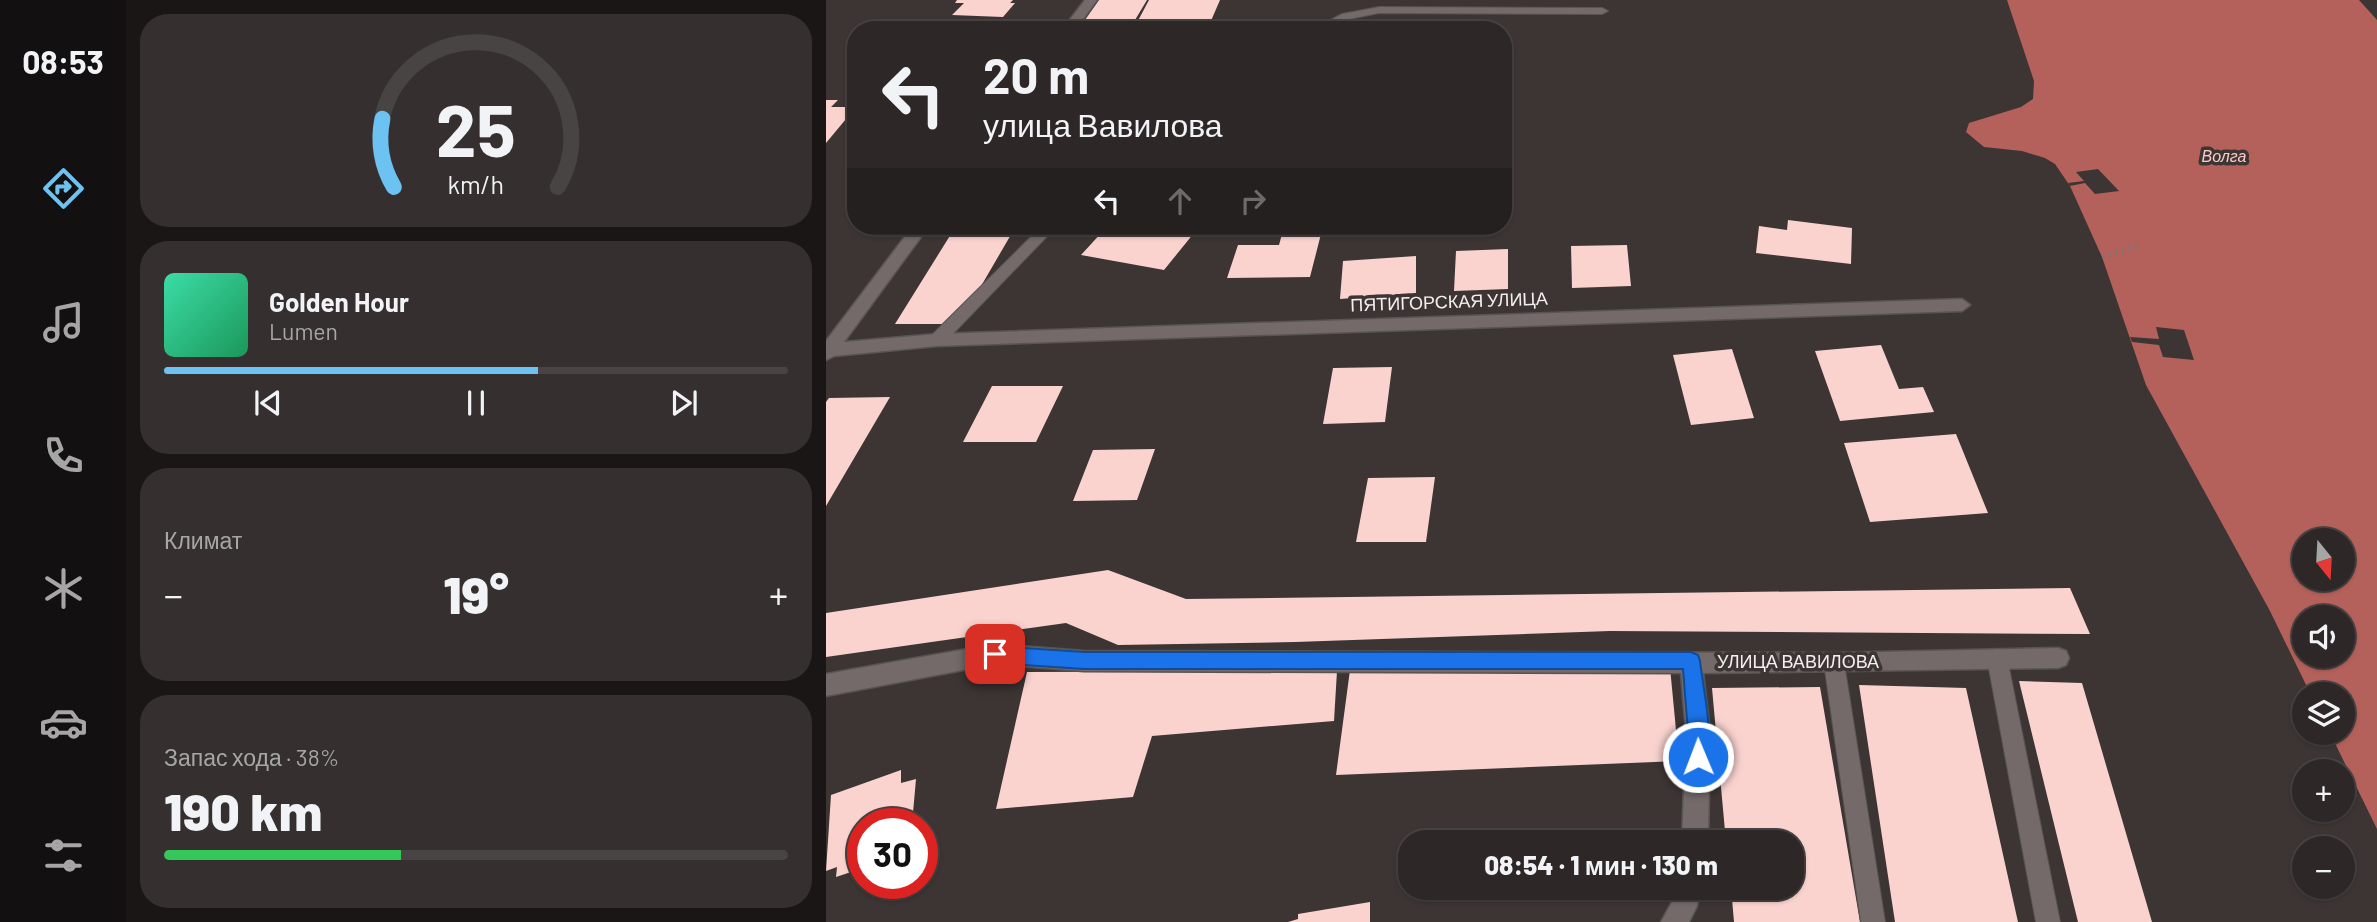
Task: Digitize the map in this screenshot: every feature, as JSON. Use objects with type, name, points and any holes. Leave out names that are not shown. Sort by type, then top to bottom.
[{"type":"street","points":[[1075,21],[1091,0]]},
{"type":"street","points":[[827,351],[914,235]]},
{"type":"street","name":"ПЯТИГОРСКАЯ УЛИЦА","points":[[827,351],[937,340],[1962,304]]},
{"type":"street","name":"УЛИЦА ВАВИЛОВА","points":[[826,685],[995,654],[1084,661],[1834,663],[2058,658]]},
{"type":"street","points":[[1691,661],[1698,732],[1695,830]]},
{"type":"street","points":[[1674,922],[1685,900]]},
{"type":"lane","points":[[1336,21],[1346,16],[1379,10],[1602,11]]},
{"type":"lane","points":[[937,340],[1041,235]]},
{"type":"lane","points":[[1997,658],[2048,922]]},
{"type":"lane","points":[[1834,663],[1873,922]]},
{"type":"path","points":[[2102,257],[2140,245]]},
{"type":"water","name":"Волга","points":[[2007,0],[2359,0],[2377,20],[2377,829],[2355,784],[2355,759],[2343,759],[2336,745],[2355,745],[2355,682],[2305,682],[2298,668],[2355,668],[2355,605],[2292,605],[2292,656],[2146,385],[2102,257],[2070,186],[2055,164],[2045,158],[2022,151],[1984,147],[1966,132],[1969,123],[2021,107],[2033,99],[2034,81]]},
{"type":"pier","points":[[2098,169],[2119,191],[2095,194],[2085,183],[2070,186],[2068,183],[2084,181],[2076,172]]},
{"type":"pier","points":[[2156,327],[2184,330],[2194,360],[2163,357],[2159,345],[2132,342],[2130,337],[2159,339]]},
{"type":"building","points":[[957,0],[1013,0],[1010,3],[1015,3],[1003,17],[952,15],[964,3],[955,3]]},
{"type":"building","points":[[1099,0],[1147,0],[1134,21],[1084,21]]},
{"type":"building","points":[[1149,0],[1220,0],[1211,21],[1138,21]]},
{"type":"building","points":[[885,19],[914,19],[912,21],[883,21]]},
{"type":"building","points":[[826,100],[838,100],[831,107],[847,107],[847,118],[826,143]]},
{"type":"building","points":[[1788,220],[1852,228],[1851,264],[1756,253],[1759,226],[1787,230]]},
{"type":"building","points":[[950,235],[1011,235],[959,324],[895,324]]},
{"type":"building","points":[[1099,235],[1192,235],[1164,270],[1081,255]]},
{"type":"building","points":[[1282,235],[1321,235],[1310,277],[1227,278],[1238,245],[1279,245]]},
{"type":"building","points":[[1627,245],[1631,286],[1572,288],[1571,246]]},
{"type":"building","points":[[1508,249],[1508,289],[1454,291],[1456,251]]},
{"type":"building","points":[[1416,256],[1416,293],[1340,299],[1343,261]]},
{"type":"building","points":[[1881,345],[1899,389],[1923,387],[1934,412],[1840,421],[1815,351]]},
{"type":"building","points":[[1732,349],[1754,418],[1691,425],[1673,355]]},
{"type":"building","points":[[1392,367],[1385,422],[1323,424],[1333,368]]},
{"type":"building","points":[[992,386],[1063,386],[1036,442],[963,442]]},
{"type":"building","points":[[890,397],[826,506],[826,402],[829,398]]},
{"type":"building","points":[[1956,434],[1988,513],[1870,522],[1844,443]]},
{"type":"building","points":[[1155,449],[1137,500],[1073,501],[1093,450]]},
{"type":"building","points":[[1435,477],[1426,542],[1356,542],[1368,478]]},
{"type":"building","points":[[1108,570],[1186,599],[2070,588],[2090,634],[1610,631],[1118,645],[1066,623],[826,657],[826,613]]},
{"type":"building","points":[[1669,657],[1679,761],[1336,775],[1350,670]]},
{"type":"building","points":[[1337,671],[1334,721],[1152,736],[1133,797],[996,809],[1027,672]]},
{"type":"building","points":[[2019,681],[2082,683],[2152,922],[2078,922]]},
{"type":"building","points":[[1859,685],[1966,688],[2018,922],[1895,922]]},
{"type":"building","points":[[1820,687],[1860,922],[1734,922],[1732,900],[1804,900],[1804,830],[1725,830],[1712,688]]},
{"type":"building","points":[[901,770],[901,783],[916,779],[913,808],[847,808],[847,873],[836,877],[837,867],[826,871],[831,795]]},
{"type":"building","points":[[1370,902],[1370,922],[1288,922],[1298,919],[1298,914]]},
{"type":"route","points":[[995,654],[1084,661],[1691,661],[1698,757]]}]
